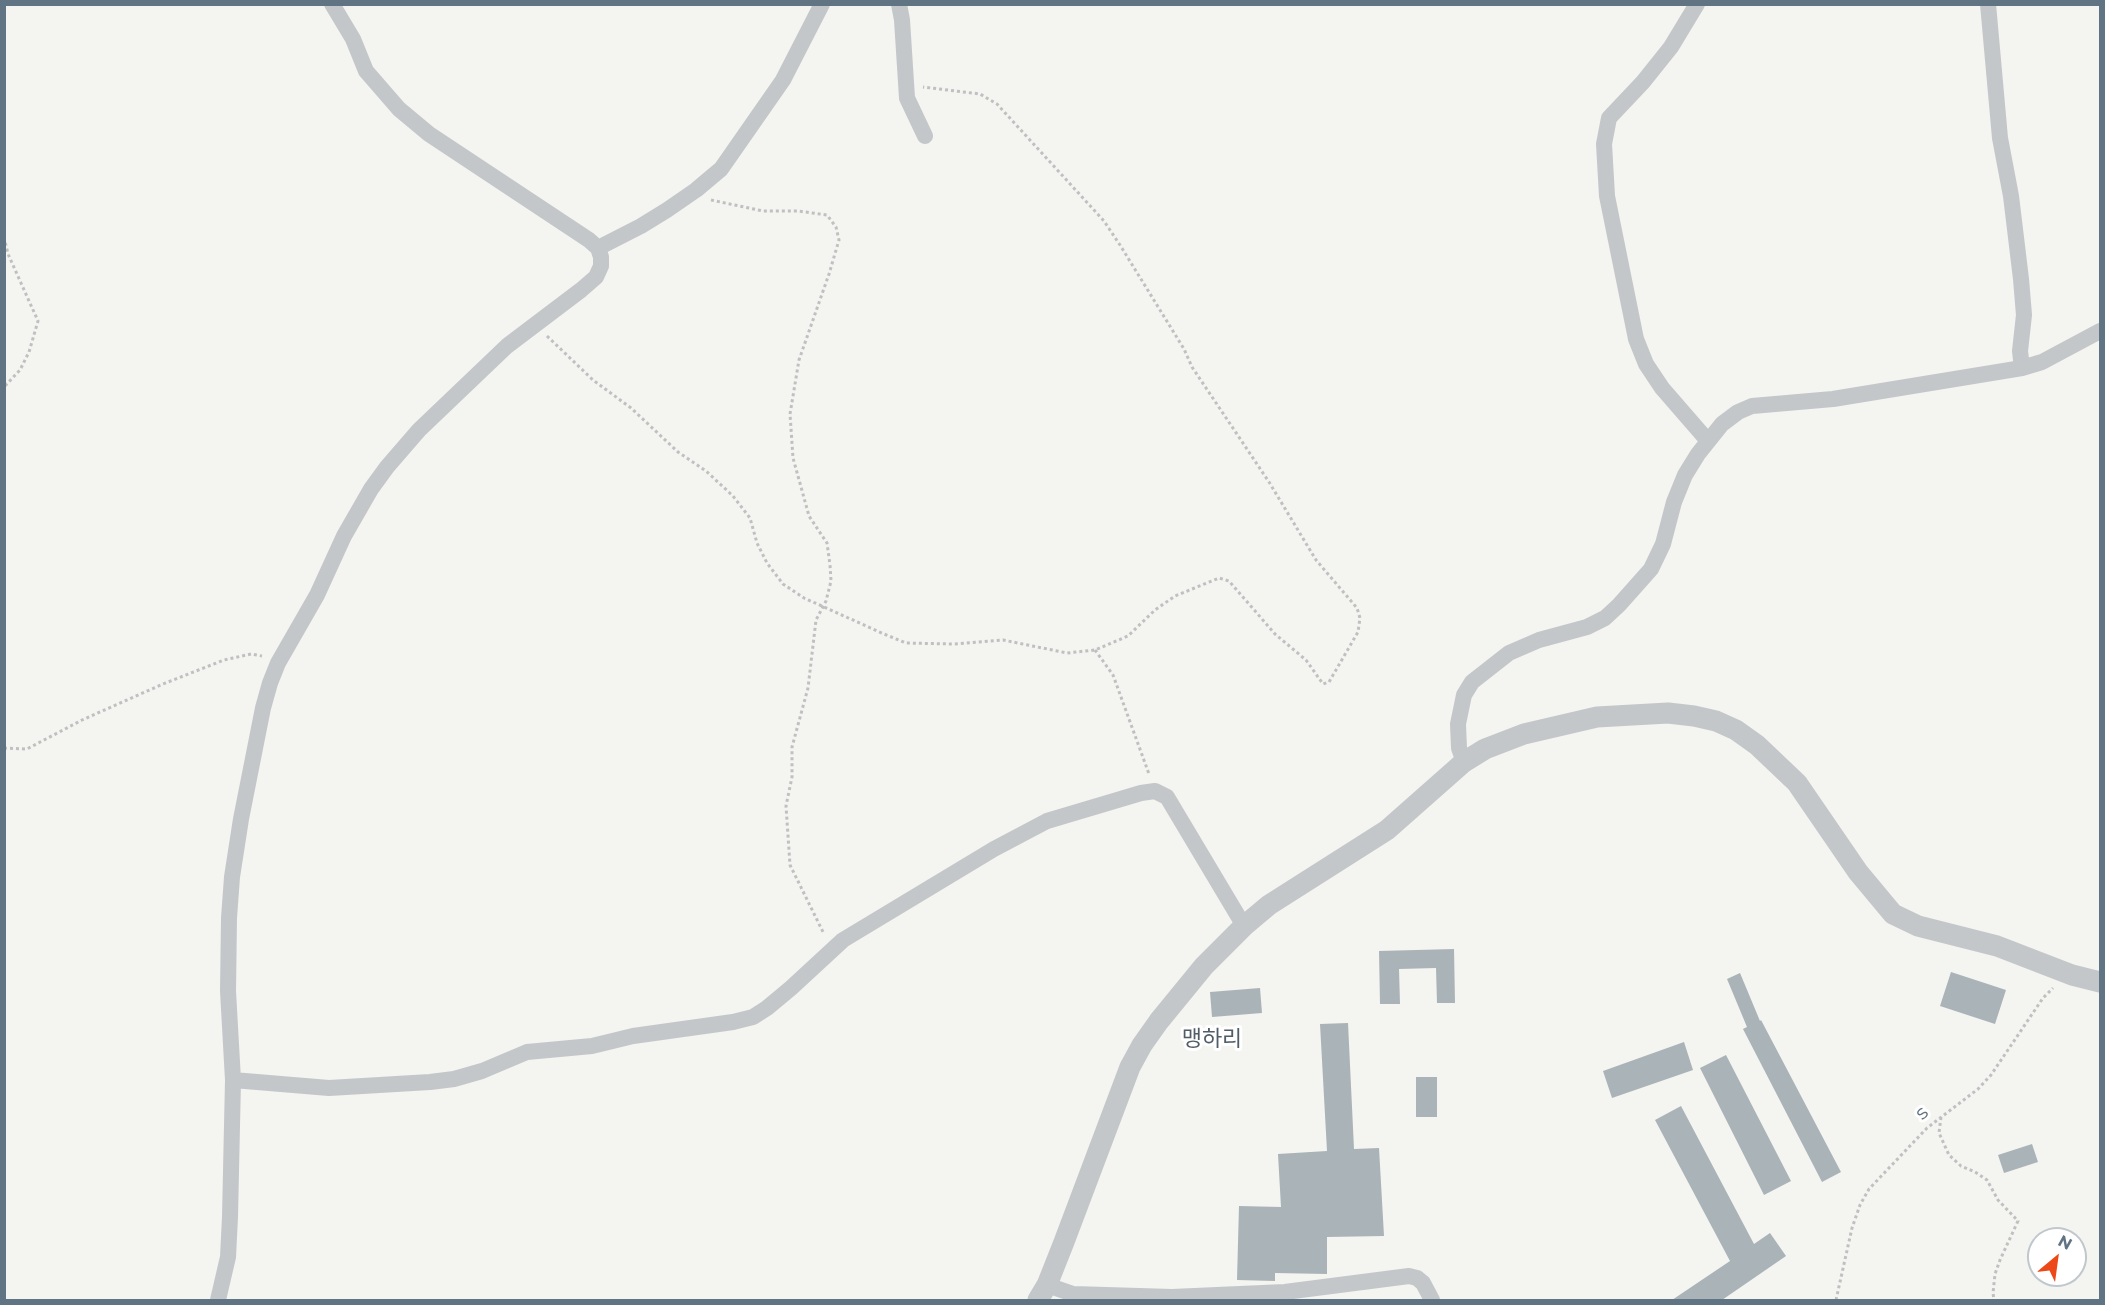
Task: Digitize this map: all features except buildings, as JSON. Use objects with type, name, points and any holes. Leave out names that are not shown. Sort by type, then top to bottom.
[{"type":"street","points":[[218,1300],[228,1247],[233,1080],[228,960],[232,877],[263,708],[278,663],[317,595],[359,509],[387,467],[419,430],[507,346],[596,277],[602,257],[598,248],[589,240],[429,134],[399,109],[366,71],[353,39],[332,4]]},
{"type":"street","points":[[598,248],[641,226],[696,189],[720,169],[783,80],[822,4]]},
{"type":"street","points":[[899,4],[907,98],[925,136]]},
{"type":"street","points":[[1697,4],[1671,46],[1643,82],[1609,118],[1605,144],[1607,196],[1636,339],[1646,364],[1662,388],[1708,441]]},
{"type":"street","points":[[1988,4],[2000,138],[2011,196],[2021,279],[2024,315],[2020,351],[2022,368]]},
{"type":"street","points":[[1464,762],[1459,748],[1458,724],[1464,695],[1472,682],[1509,653],[1539,640],[1587,627],[1605,618],[1619,605],[1651,569],[1663,544],[1674,502],[1685,475],[1722,424],[1738,412],[1752,406],[1833,399],[2022,368],[2042,362],[2100,331]]},
{"type":"street","points":[[1432,1300],[1423,1283],[1409,1276],[1286,1292],[1172,1297],[1042,1293],[1122,1083],[1142,1045],[1176,1000],[1204,966],[1244,926],[1294,888],[1387,830],[1464,762],[1485,749],[1524,734],[1597,717],[1668,713],[1716,721],[1736,730],[1757,746],[1797,783],[1858,872],[1893,914],[1918,926],[1997,946],[2072,975],[2100,982]]},
{"type":"street","points":[[233,1080],[329,1088],[442,1080],[482,1071],[527,1052],[592,1046],[661,1031],[733,1022],[753,1017],[767,1008],[831,949],[904,902],[1003,844],[1047,821],[1141,793],[1155,791],[1167,797],[1244,926]]},
{"type":"path","points":[[535,324],[593,380],[631,408],[678,452],[706,471],[733,496],[750,518],[757,543],[767,563],[783,584],[804,598],[906,643],[954,644],[1003,640],[1067,653],[1095,650],[1128,636],[1155,610],[1175,596],[1219,578],[1229,581],[1275,634],[1305,660],[1323,684],[1329,682],[1358,632],[1360,618],[1357,608],[1316,560],[1269,482],[1192,367],[1184,349],[1104,221],[998,104],[980,94],[905,85]]},
{"type":"path","points":[[696,189],[709,199],[763,211],[798,210],[827,215],[836,227],[839,240],[802,350],[790,414],[793,458],[809,516],[827,543],[831,581],[824,606],[816,620],[808,688],[792,747],[792,777],[786,806],[790,865],[831,949]]},
{"type":"path","points":[[4,237],[8,254],[38,321],[29,352],[20,370],[4,387]]},
{"type":"path","points":[[1095,650],[1113,675],[1155,791]]},
{"type":"path","points":[[4,748],[27,749],[82,720],[224,660],[251,654],[278,663]]},
{"type":"path","name":"s","points":[[1836,1300],[1852,1228],[1860,1205],[1869,1189],[1942,1115],[1978,1089],[1991,1075],[2043,998],[2072,975]]},
{"type":"path","points":[[1942,1115],[1939,1133],[1949,1155],[1961,1166],[1987,1180],[1998,1200],[2018,1221],[1995,1274],[1994,1300]]},
{"type":"district","name":"맹하리","points":[[1212,1040]]}]
